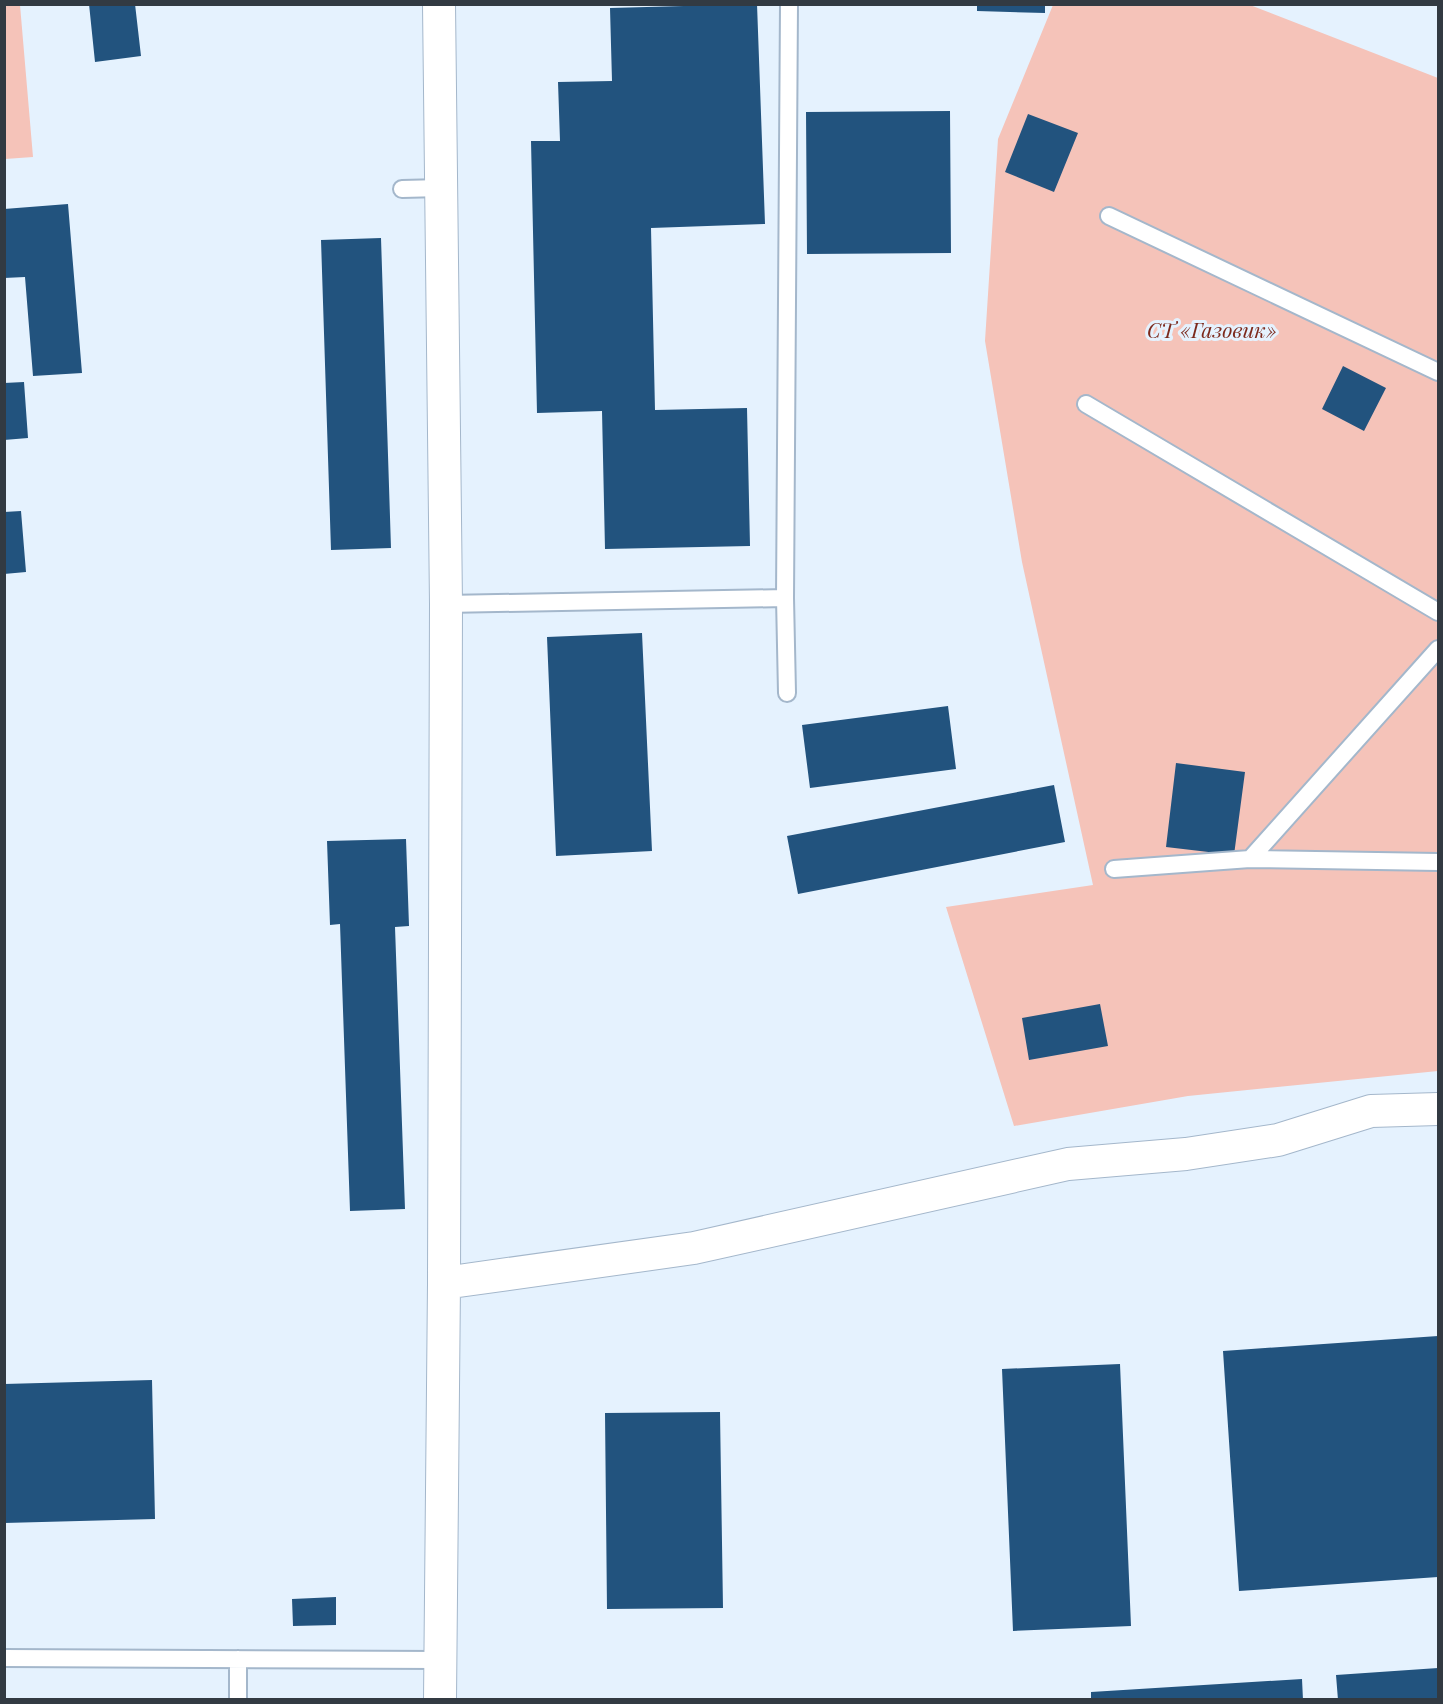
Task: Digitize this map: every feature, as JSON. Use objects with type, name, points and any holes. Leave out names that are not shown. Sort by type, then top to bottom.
[{"type":"street","points":[[439,4],[446,604],[440,1700]]},
{"type":"street","points":[[444,1283],[694,1248],[1068,1164],[1186,1154],[1278,1140],[1371,1111],[1438,1109]]},
{"type":"lane","points":[[787,693],[785,598],[789,4]]},
{"type":"lane","points":[[402,189],[441,188]]},
{"type":"lane","points":[[1108,216],[1438,372]]},
{"type":"lane","points":[[1086,404],[1438,612]]},
{"type":"lane","points":[[446,604],[785,598]]},
{"type":"lane","points":[[1250,859],[1438,649]]},
{"type":"lane","points":[[1114,869],[1250,859],[1438,862]]},
{"type":"lane","points":[[4,1658],[440,1660]]},
{"type":"lane","points":[[238,1659],[238,1700]]},
{"type":"green space","points":[[5,4],[20,5],[33,157],[5,159]]},
{"type":"green space","name":"СТ «Газовик»","points":[[1053,5],[1250,5],[1438,78],[1438,1071],[1188,1096],[1014,1126],[946,907],[1093,885],[1022,562],[985,341],[998,139]]},
{"type":"building","points":[[89,4],[135,4],[141,56],[95,62]]},
{"type":"building","points":[[757,4],[765,224],[651,228],[655,410],[747,408],[750,546],[605,549],[602,411],[537,413],[531,141],[560,141],[558,82],[612,81],[610,8]]},
{"type":"building","points":[[977,4],[1045,4],[1045,13],[977,11]]},
{"type":"building","points":[[950,111],[951,253],[807,254],[806,112]]},
{"type":"building","points":[[1028,114],[1078,133],[1054,192],[1005,172]]},
{"type":"building","points":[[68,204],[82,373],[33,376],[25,277],[4,278],[4,209]]},
{"type":"building","points":[[381,238],[391,548],[331,550],[321,240]]},
{"type":"building","points":[[1343,366],[1386,388],[1364,431],[1322,409]]},
{"type":"building","points":[[24,382],[28,438],[4,440],[4,383]]},
{"type":"building","points":[[21,511],[26,572],[4,574],[4,512]]},
{"type":"building","points":[[642,633],[652,851],[556,856],[547,637]]},
{"type":"building","points":[[948,706],[956,769],[810,788],[802,725]]},
{"type":"building","points":[[1176,763],[1245,772],[1234,855],[1166,847]]},
{"type":"building","points":[[1054,785],[1065,842],[798,894],[787,836]]},
{"type":"building","points":[[406,839],[409,926],[395,927],[405,1209],[350,1211],[340,924],[330,925],[327,841]]},
{"type":"building","points":[[1100,1004],[1108,1046],[1029,1060],[1022,1018]]},
{"type":"building","points":[[1438,1336],[1438,1577],[1239,1591],[1223,1351]]},
{"type":"building","points":[[1120,1364],[1131,1626],[1013,1631],[1002,1369]]},
{"type":"building","points":[[152,1380],[155,1519],[4,1523],[4,1384]]},
{"type":"building","points":[[720,1412],[723,1608],[607,1609],[605,1413]]},
{"type":"building","points":[[336,1597],[336,1625],[293,1626],[292,1599]]},
{"type":"building","points":[[1438,1668],[1438,1700],[1338,1700],[1336,1675]]},
{"type":"building","points":[[1302,1679],[1303,1700],[1091,1700],[1091,1692]]}]
